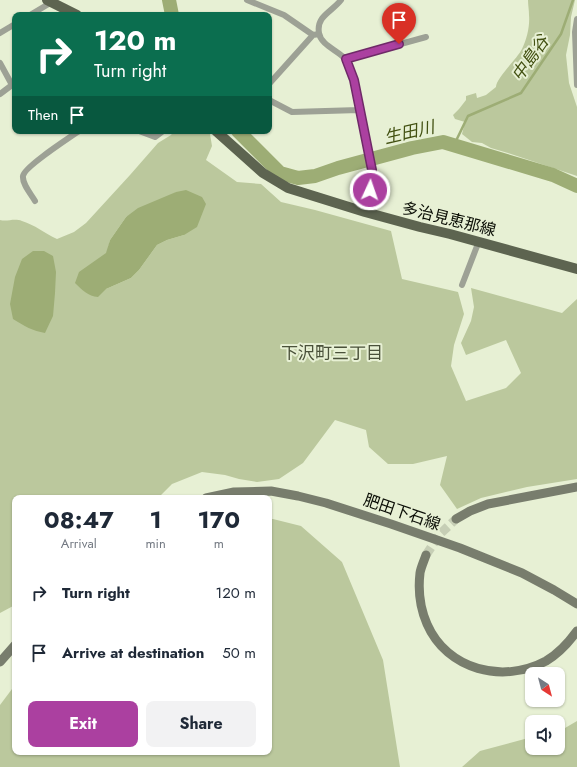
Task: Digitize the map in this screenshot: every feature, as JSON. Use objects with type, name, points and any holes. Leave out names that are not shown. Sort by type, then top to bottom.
[{"type":"main road","points":[[49,1],[71,12]]},
{"type":"main road","name":"多治見恵那線","points":[[219,134],[263,173],[288,188],[365,212],[577,269]]},
{"type":"main road","name":"肥田下石線","points":[[456,519],[470,511],[488,504],[577,487]]},
{"type":"main road","name":"肥田下石線","points":[[220,495],[234,492],[271,491],[326,503],[460,548],[522,573],[577,604]]},
{"type":"main road","name":"肥田下石線","points":[[426,555],[420,572],[419,596],[423,615],[430,629],[445,650],[454,658],[467,665],[481,670],[498,672],[517,671],[532,667],[547,660],[562,649],[577,631]]},
{"type":"main road","points":[[0,662],[12,648]]},
{"type":"street","points":[[247,0],[284,15],[316,34],[346,59],[354,80],[372,170],[370,190],[365,212]]},
{"type":"street","points":[[272,81],[316,34],[319,22],[341,0]]},
{"type":"street","points":[[34,12],[49,1]]},
{"type":"street","points":[[577,19],[575,32],[577,85]]},
{"type":"street","points":[[0,33],[12,26]]},
{"type":"street","points":[[346,59],[426,37]]},
{"type":"street","points":[[0,63],[12,85],[0,94]]},
{"type":"street","points":[[272,102],[292,112],[359,110]]},
{"type":"street","points":[[35,201],[23,182],[23,175],[42,157],[75,134]]},
{"type":"street","points":[[146,134],[155,137],[159,134]]},
{"type":"street","points":[[462,284],[479,242]]},
{"type":"shaded area","points":[[528,0],[575,0],[571,17],[570,35],[566,55],[569,83],[577,107],[577,176],[491,148],[482,143],[472,142],[462,134],[465,122],[455,119],[453,115],[466,100],[466,96],[476,93],[477,98],[486,95],[496,87],[499,79],[522,49],[529,28]]},
{"type":"shaded area","points":[[172,134],[210,134],[212,146],[206,160],[237,182],[261,184],[281,202],[391,231],[402,279],[458,292],[464,314],[454,345],[451,366],[466,401],[506,388],[521,373],[506,340],[466,355],[461,343],[471,321],[474,307],[471,288],[562,313],[577,299],[577,479],[527,487],[481,498],[457,509],[440,485],[447,456],[413,464],[388,464],[369,447],[366,430],[335,420],[303,463],[279,479],[257,482],[202,472],[172,484],[161,495],[12,495],[12,607],[0,613],[0,220],[22,221],[57,239],[74,232],[86,223],[158,143]],"holes":[[[177,192],[184,235],[167,240],[157,245],[139,270],[131,278],[106,289],[95,262],[107,253],[110,240],[126,217]]]},
{"type":"shaded area","points":[[186,190],[202,197],[206,204],[197,227],[184,235],[167,240],[157,245],[139,270],[131,278],[106,289],[98,297],[88,294],[75,283],[79,272],[106,253],[110,240],[126,217],[138,208],[176,192]]},
{"type":"shaded area","points":[[33,251],[44,251],[53,256],[56,272],[53,316],[45,333],[29,328],[13,319],[10,304],[15,277],[22,259]]},
{"type":"shaded area","points":[[273,519],[301,526],[342,562],[383,660],[400,767],[0,767],[0,705],[12,689],[12,755],[272,755]]},
{"type":"shaded area","points":[[577,721],[577,767],[462,767],[480,751],[525,739],[525,755],[565,755],[565,728]]},
{"type":"waterway","name":"生田川","points":[[169,0],[171,12]]},
{"type":"waterway","name":"中島谷","points":[[454,145],[468,116],[521,93],[561,34],[573,0]]},
{"type":"waterway","name":"生田川","points":[[241,134],[280,173],[298,178],[315,176],[338,168],[412,148],[443,142],[553,175],[577,186]]},
{"type":"tunnel","points":[[426,555],[440,534],[456,519]]},
{"type":"district","name":"下沢町三丁目","points":[[332,353]]},
{"type":"route","points":[[370,190],[372,170],[354,80],[346,59],[399,44]]}]
